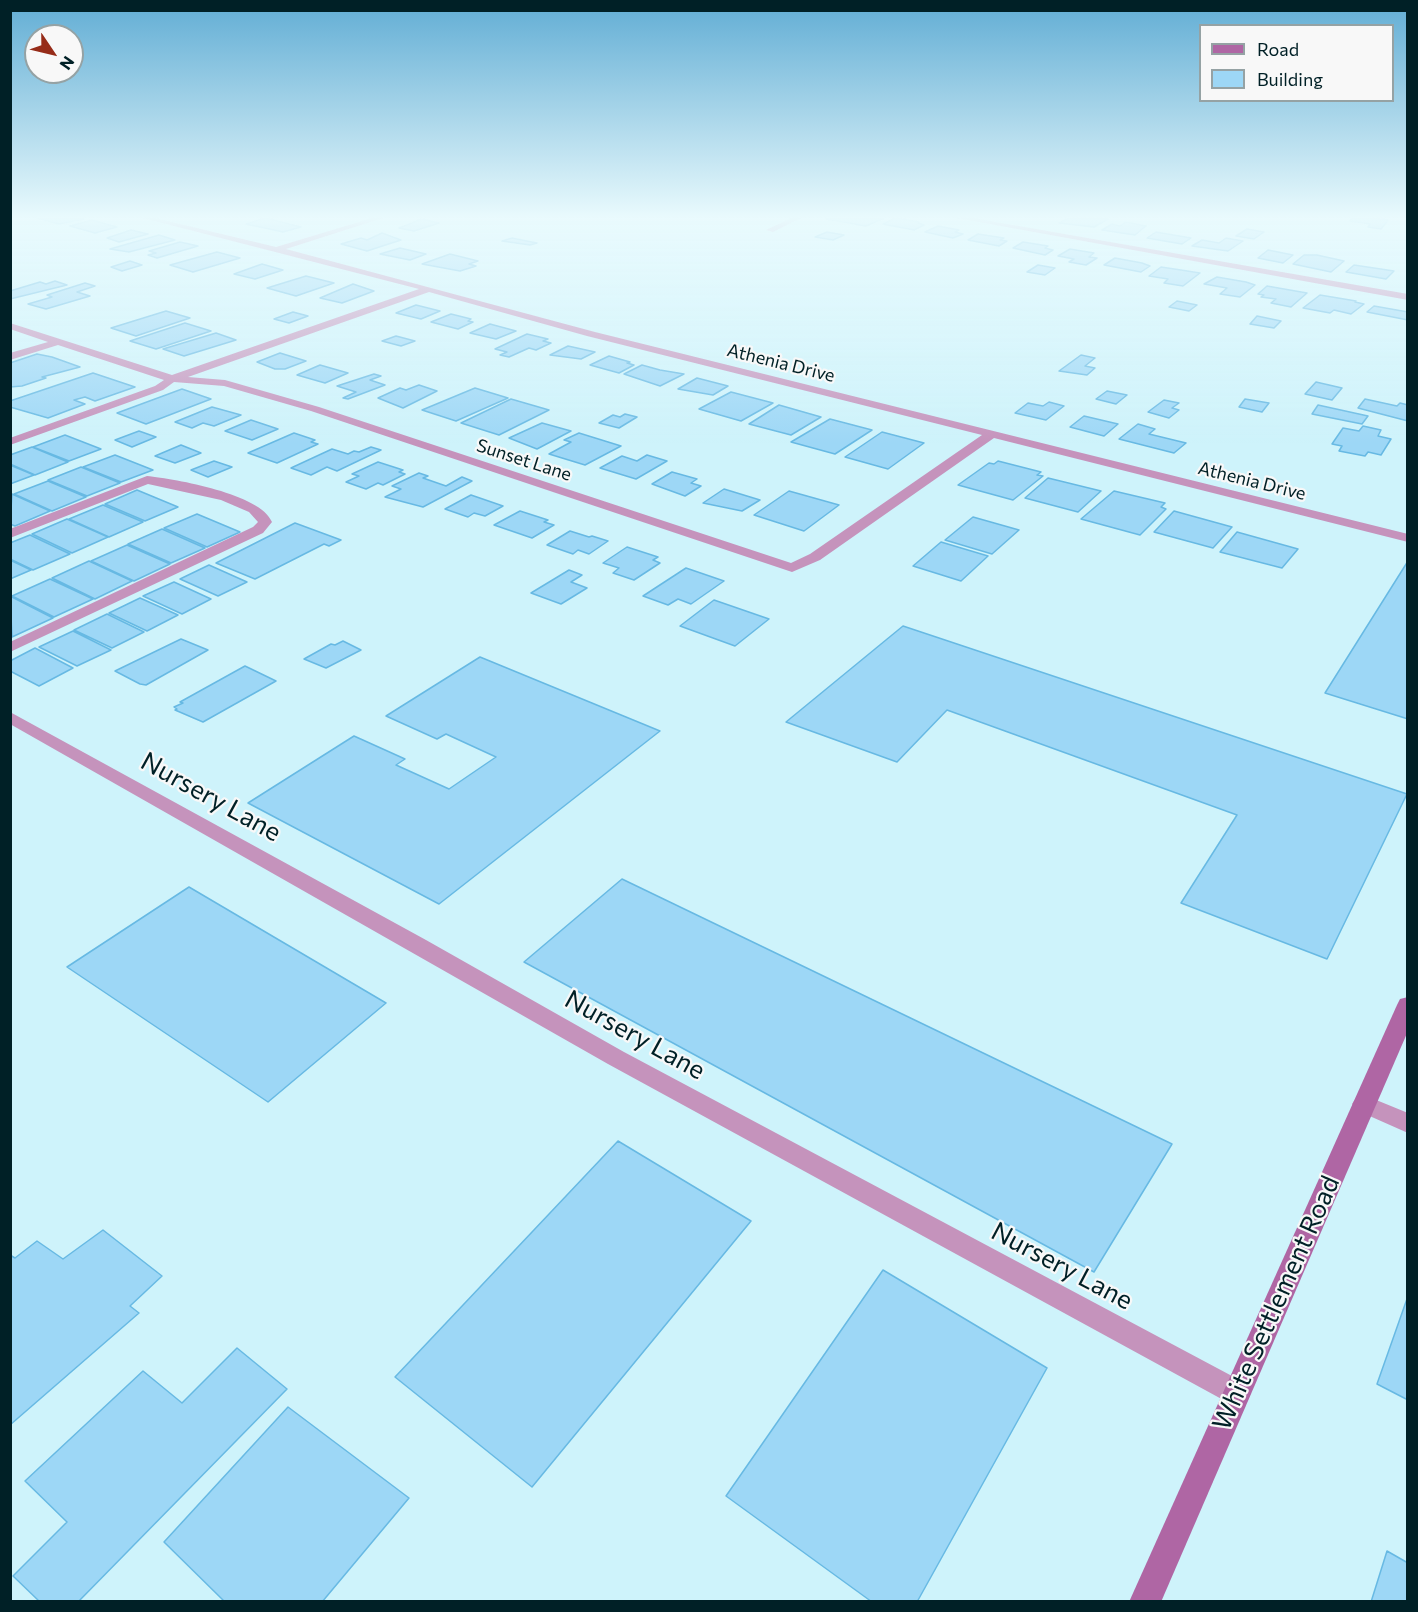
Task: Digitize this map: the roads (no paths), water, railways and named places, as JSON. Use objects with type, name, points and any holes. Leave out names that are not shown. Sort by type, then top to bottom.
[{"type":"main road","name":"White Settlement Road","points":[[1145,1602],[1407,1005]]},
{"type":"street","points":[[10,442],[159,388],[172,379],[417,293]]},
{"type":"street","name":"Athenia Drive","points":[[444,293],[591,334],[1407,538]]},
{"type":"street","points":[[1386,293],[1407,297]]},
{"type":"street","name":"Sunset Lane","points":[[10,326],[172,379],[225,383],[252,390],[792,567],[815,557],[993,433]]},
{"type":"street","points":[[10,357],[57,342]]},
{"type":"street","points":[[10,534],[147,480],[164,480],[183,484],[255,510],[262,514],[265,522],[258,530],[10,648]]},
{"type":"street","name":"Nursery Lane","points":[[10,717],[419,945],[626,1064],[1237,1393]]},
{"type":"street","points":[[1364,1104],[1407,1124]]}]
